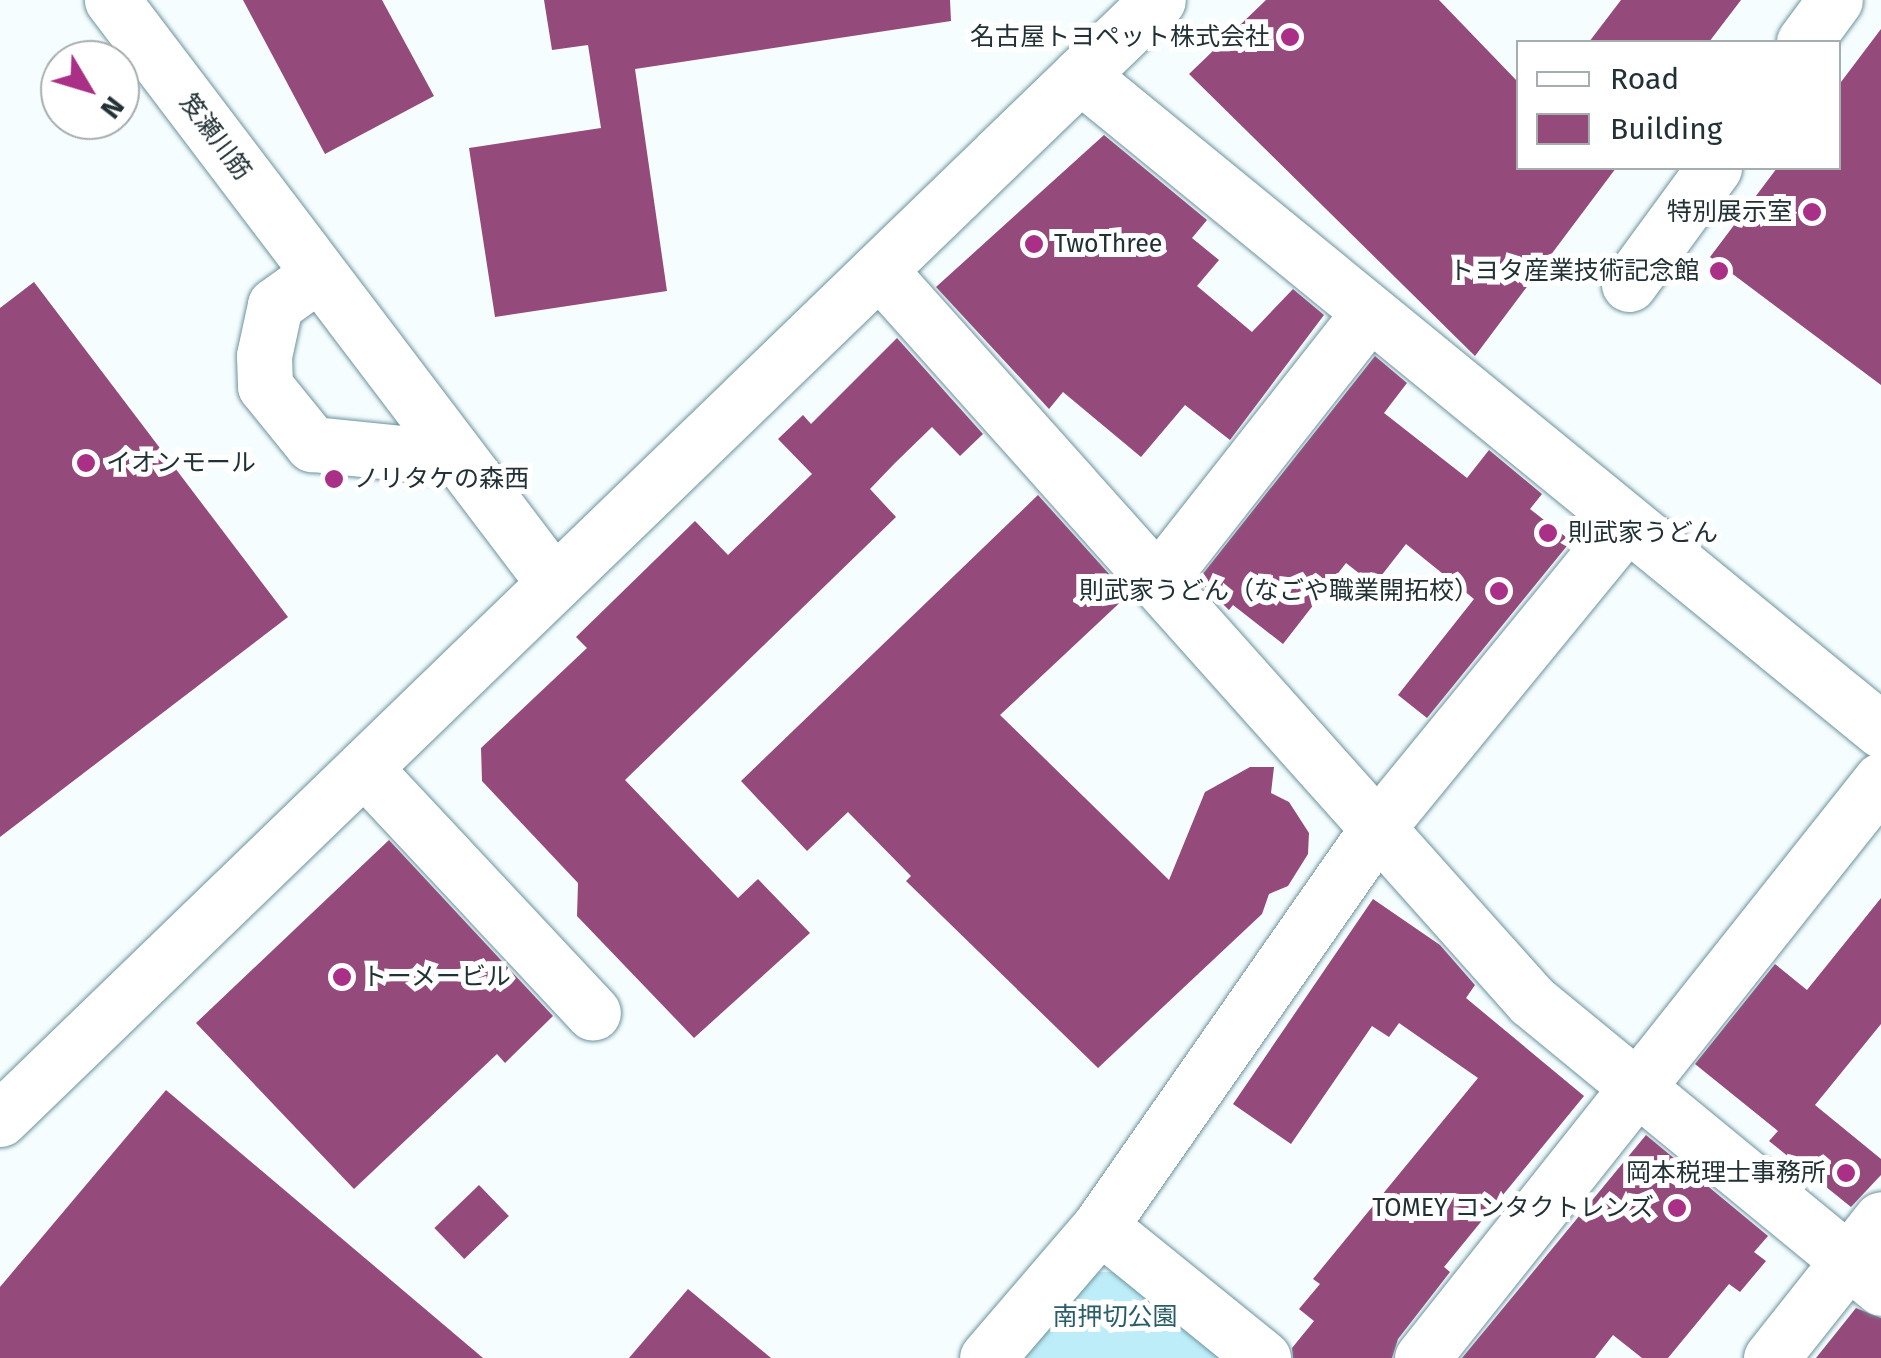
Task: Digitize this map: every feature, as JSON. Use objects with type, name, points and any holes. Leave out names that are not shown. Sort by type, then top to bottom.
[{"type":"street","name":"笈瀬川筋","points":[[112,0],[554,583]]},
{"type":"street","points":[[0,1119],[1158,0]]},
{"type":"street","points":[[1805,40],[1835,0]]},
{"type":"street","points":[[1080,76],[1881,730]]},
{"type":"street","points":[[1629,284],[1713,170]]},
{"type":"street","points":[[879,270],[1532,1001],[1640,1090],[1870,1256],[1771,1358]]},
{"type":"street","points":[[318,274],[275,306],[264,356],[265,386],[312,444],[459,459]]},
{"type":"street","points":[[1158,582],[1368,314]]},
{"type":"street","points":[[987,1358],[1100,1226],[1378,827],[1626,524]]},
{"type":"street","points":[[364,768],[593,1013]]},
{"type":"street","points":[[1422,1358],[1640,1090],[1881,780]]},
{"type":"street","points":[[1100,1226],[1263,1358]]},
{"type":"green space","name":"南押切公園","points":[[1096,1272],[1129,1272],[1236,1358],[1024,1358]]},
{"type":"building","points":[[243,0],[382,0],[434,96],[325,154]]},
{"type":"building","points":[[544,0],[950,0],[951,21],[635,69],[667,291],[495,317],[469,148],[601,128],[588,45],[552,50]]},
{"type":"building","points":[[1266,0],[1439,0],[1516,80],[1516,170],[1614,170],[1475,356],[1189,74]]},
{"type":"building","points":[[1621,0],[1741,0],[1711,40],[1591,40]]},
{"type":"building","name":"特別展示室","points":[[1881,29],[1881,385],[1710,257],[1775,170],[1841,170],[1841,82]]},
{"type":"building","points":[[1104,135],[1207,220],[1192,238],[1219,260],[1197,286],[1252,332],[1293,289],[1324,315],[1230,440],[1185,405],[1141,457],[1063,392],[1049,409],[936,287]]},
{"type":"building","name":"イオンモール","points":[[34,282],[288,617],[0,837],[0,308]]},
{"type":"building","points":[[897,338],[983,434],[960,456],[932,427],[870,489],[896,517],[625,780],[738,898],[758,879],[810,933],[694,1038],[577,916],[578,883],[482,781],[481,748],[587,648],[576,637],[695,521],[728,555],[812,474],[778,439],[803,415],[811,424]]},
{"type":"building","points":[[1375,356],[1407,383],[1384,413],[1467,478],[1489,450],[1542,494],[1530,509],[1571,541],[1427,718],[1398,695],[1474,599],[1406,544],[1374,585],[1346,563],[1283,644],[1233,605],[1229,610],[1198,580]]},
{"type":"building","points":[[1038,495],[1128,595],[1000,715],[1169,880],[1205,792],[1250,767],[1274,767],[1271,793],[1289,802],[1309,833],[1308,854],[1288,886],[1269,894],[1262,914],[1098,1068],[906,881],[911,876],[848,812],[807,851],[741,781]]},
{"type":"building","points":[[389,840],[553,1016],[505,1063],[497,1054],[354,1189],[196,1023]]},
{"type":"building","points":[[1881,898],[1881,1024],[1815,1105],[1881,1159],[1881,1175],[1851,1207],[1769,1141],[1778,1131],[1695,1064],[1775,964],[1807,990]]},
{"type":"building","points":[[1373,899],[1440,945],[1475,985],[1466,998],[1584,1096],[1444,1267],[1450,1272],[1398,1339],[1392,1358],[1293,1358],[1292,1348],[1314,1321],[1299,1309],[1320,1284],[1313,1279],[1478,1078],[1399,1023],[1389,1037],[1372,1026],[1291,1144],[1233,1104]]},
{"type":"building","points":[[166,1090],[483,1358],[0,1358],[0,1287]]},
{"type":"building","points":[[1646,1135],[1768,1236],[1754,1252],[1766,1261],[1740,1292],[1729,1284],[1668,1358],[1642,1358],[1613,1335],[1595,1358],[1462,1358]]},
{"type":"building","points":[[479,1185],[509,1216],[464,1259],[434,1228]]},
{"type":"building","points":[[688,1289],[771,1358],[629,1358]]},
{"type":"building","points":[[1856,1308],[1881,1318],[1881,1358],[1816,1358]]},
{"type":"place","name":"名古屋トヨペット株式会社","points":[[1290,37]]},
{"type":"place","name":"特別展示室","points":[[1812,212]]},
{"type":"place","name":"TwoThree","points":[[1034,244]]},
{"type":"place","name":"トヨタ産業技術記念館","points":[[1719,271]]},
{"type":"place","name":"イオンモール","points":[[86,463]]},
{"type":"place","name":"ノリタケの森西","points":[[334,479]]},
{"type":"place","name":"則武家うどん","points":[[1548,533]]},
{"type":"place","name":"則武家うどん（なごや職業開拓校）","points":[[1499,591]]},
{"type":"place","name":"トーメービル","points":[[342,977]]},
{"type":"place","name":"岡本税理士事務所","points":[[1846,1173]]},
{"type":"place","name":"TOMEY コンタクトレンズ","points":[[1677,1208]]}]
